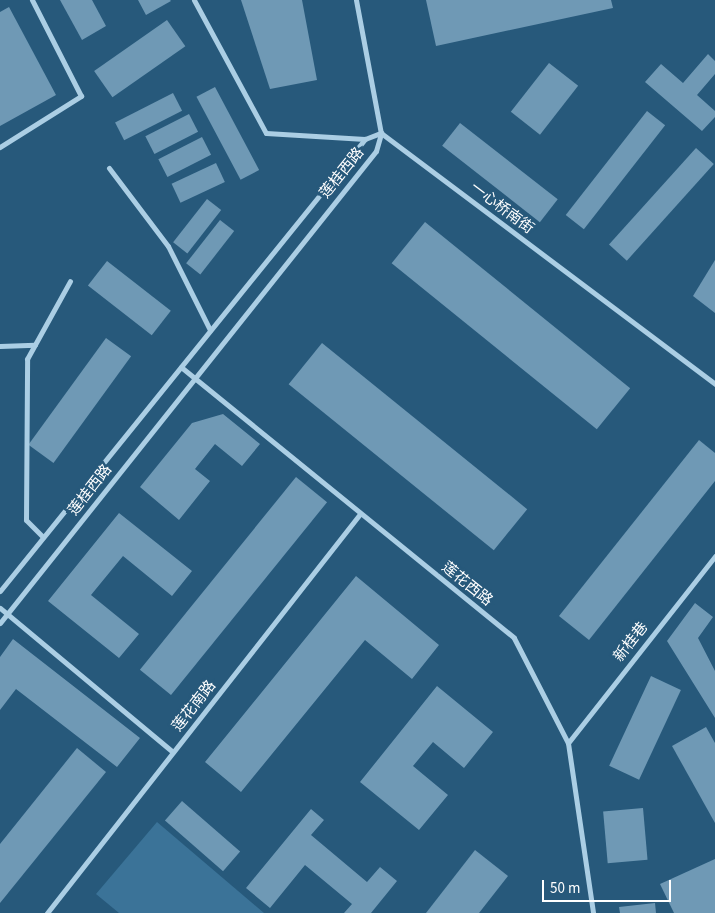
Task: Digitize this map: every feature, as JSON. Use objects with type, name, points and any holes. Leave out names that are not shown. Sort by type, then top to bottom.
[{"type":"street","points":[[0,147],[81,96],[32,0]]},
{"type":"street","points":[[194,0],[266,133],[365,139]]},
{"type":"street","points":[[356,0],[381,133]]},
{"type":"street","name":"莲桂西路","points":[[0,591],[365,139],[381,133]]},
{"type":"street","name":"莲桂西路","points":[[0,623],[376,151],[381,133]]},
{"type":"street","name":"一心桥南街","points":[[381,133],[715,384]]},
{"type":"street","points":[[109,168],[168,246],[210,330]]},
{"type":"street","points":[[44,537],[26,520],[27,359],[70,281]]},
{"type":"street","points":[[0,346],[34,346]]},
{"type":"street","name":"莲花西路","points":[[181,367],[514,638],[568,743],[593,913]]},
{"type":"street","name":"莲花南路","points":[[47,913],[360,514]]},
{"type":"street","name":"新桂巷","points":[[568,743],[715,556]]},
{"type":"street","points":[[0,608],[173,752]]},
{"type":"shaded area","points":[[157,822],[264,913],[119,913],[96,894]]},
{"type":"building","points":[[60,0],[92,0],[106,26],[82,40]]},
{"type":"building","points":[[138,0],[170,0],[171,1],[146,15]]},
{"type":"building","points":[[241,0],[302,0],[317,80],[270,89]]},
{"type":"building","points":[[426,0],[611,0],[613,8],[436,46]]},
{"type":"building","points":[[9,7],[56,95],[0,126],[0,12]]},
{"type":"building","points":[[167,20],[185,46],[112,97],[94,71]]},
{"type":"building","points":[[708,54],[715,61],[715,74],[697,95],[715,111],[715,117],[702,131],[645,82],[661,64],[683,83]]},
{"type":"building","points":[[549,63],[578,86],[540,135],[511,112]]},
{"type":"building","points":[[215,87],[259,170],[241,180],[196,97]]},
{"type":"building","points":[[173,93],[182,111],[124,140],[115,123]]},
{"type":"building","points":[[647,111],[665,125],[584,229],[566,215]]},
{"type":"building","points":[[189,114],[198,132],[154,154],[145,136]]},
{"type":"building","points":[[460,123],[558,199],[540,222],[442,146]]},
{"type":"building","points":[[202,137],[211,155],[167,177],[158,159]]},
{"type":"building","points":[[696,148],[714,164],[627,261],[609,245]]},
{"type":"building","points":[[216,163],[225,182],[180,203],[172,184]]},
{"type":"building","points":[[207,199],[221,210],[187,253],[173,242]]},
{"type":"building","points":[[220,220],[234,231],[200,274],[186,263]]},
{"type":"building","points":[[425,222],[630,388],[597,429],[392,263]]},
{"type":"building","points":[[715,260],[715,313],[693,296]]},
{"type":"building","points":[[107,261],[171,311],[152,335],[88,285]]},
{"type":"building","points":[[106,338],[131,356],[53,463],[28,445]]},
{"type":"building","points":[[322,343],[527,509],[494,550],[289,384]]},
{"type":"building","points":[[223,414],[260,444],[242,466],[215,444],[195,469],[210,481],[179,520],[140,487],[192,423]]},
{"type":"building","points":[[699,440],[715,453],[715,481],[589,640],[559,616]]},
{"type":"building","points":[[296,477],[327,502],[171,695],[140,670]]},
{"type":"building","points":[[119,513],[192,571],[172,596],[123,556],[91,595],[139,634],[119,658],[48,601]]},
{"type":"building","points":[[356,576],[439,645],[412,679],[365,640],[241,792],[205,762]]},
{"type":"building","points":[[695,603],[713,617],[698,638],[715,671],[715,718],[667,641]]},
{"type":"building","points":[[13,639],[140,738],[117,767],[16,689],[0,710],[0,657]]},
{"type":"building","points":[[651,676],[681,690],[639,780],[609,766]]},
{"type":"building","points":[[437,686],[493,732],[464,768],[433,742],[413,766],[448,795],[419,830],[360,782]]},
{"type":"building","points":[[706,727],[715,743],[715,823],[672,746]]},
{"type":"building","points":[[77,748],[106,772],[0,903],[0,844]]},
{"type":"building","points":[[182,801],[240,852],[223,871],[165,821]]},
{"type":"building","points":[[643,808],[648,860],[608,863],[603,811]]},
{"type":"building","points":[[311,809],[324,820],[311,835],[367,882],[380,867],[397,881],[371,913],[344,913],[352,904],[305,865],[270,908],[246,888]]},
{"type":"building","points":[[475,850],[508,876],[479,913],[426,913]]},
{"type":"building","points":[[715,859],[715,913],[674,913],[660,884]]},
{"type":"building","points":[[655,903],[656,913],[620,913],[619,907]]}]
